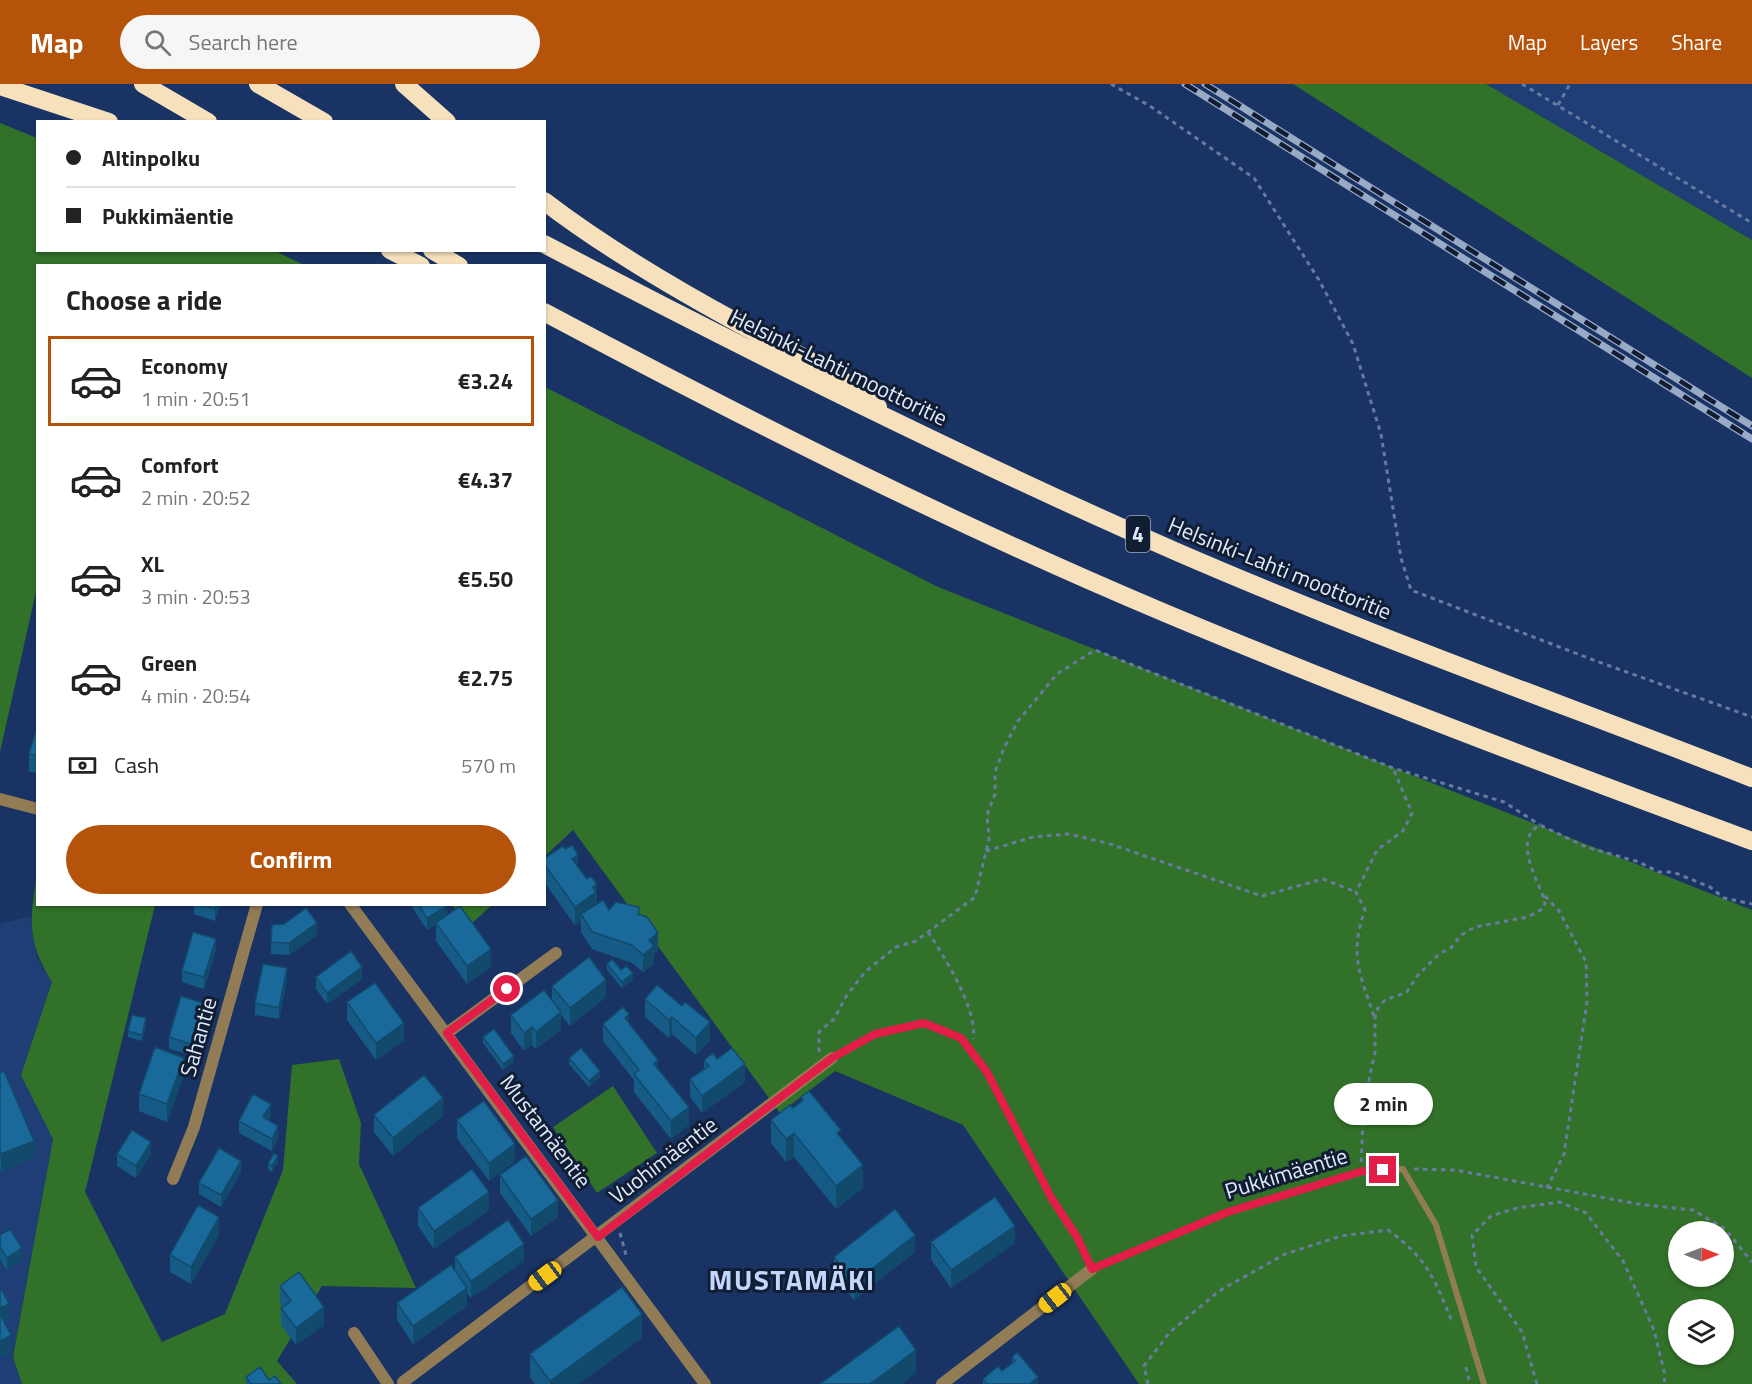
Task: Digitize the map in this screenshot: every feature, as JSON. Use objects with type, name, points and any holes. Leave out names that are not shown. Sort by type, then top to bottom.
[{"type":"highway","points":[[143,84],[205,120]]},
{"type":"highway","points":[[258,84],[321,120]]},
{"type":"highway","points":[[405,84],[445,120]]},
{"type":"highway","points":[[0,86],[103,120]]},
{"type":"highway","points":[[546,202],[701,303],[850,383],[898,424]]},
{"type":"highway","name":"Helsinki-Lahti moottoritie","points":[[546,245],[738,346],[1058,499],[1300,603],[1752,778]]},
{"type":"highway","points":[[394,252],[417,264]]},
{"type":"highway","points":[[435,252],[456,264]]},
{"type":"highway","points":[[546,313],[715,402]]},
{"type":"highway","points":[[546,325],[715,402],[948,516],[1162,612],[1543,764],[1752,841]]},
{"type":"street","points":[[0,799],[36,808]]},
{"type":"street","name":"Sahantie","points":[[173,1179],[194,1128],[256,906]]},
{"type":"street","name":"Mustamäentie","points":[[352,906],[705,1384]]},
{"type":"street","points":[[447,1033],[556,953]]},
{"type":"street","name":"Vuohimäentie","points":[[403,1382],[598,1237],[828,1061]]},
{"type":"street","name":"Pukkimäentie","points":[[942,1384],[1092,1269]]},
{"type":"street","points":[[354,1333],[388,1384]]},
{"type":"lane","points":[[828,1061],[875,1034],[924,1023],[961,1038],[987,1072],[1052,1199],[1077,1237],[1092,1269]]},
{"type":"lane","points":[[1403,1168],[1436,1225],[1484,1384]]},
{"type":"lane","name":"Pukkimäentie","points":[[1092,1269],[1228,1212],[1359,1172],[1403,1168]]},
{"type":"path","points":[[1111,84],[1150,106],[1254,178],[1319,280],[1353,344],[1381,434],[1401,558],[1411,590],[1585,657],[1752,717]]},
{"type":"path","points":[[1522,84],[1752,223]]},
{"type":"path","points":[[1558,105],[1569,84]]},
{"type":"path","points":[[828,1061],[819,1056],[819,1032],[834,1018],[847,995],[865,972],[897,947],[915,941],[975,897],[988,839],[987,815],[995,794],[995,772],[1014,730],[1057,674],[1095,650],[1393,768],[1504,802],[1540,825],[1586,847],[1639,862],[1659,872],[1672,872],[1710,887],[1725,898],[1752,904]]},
{"type":"path","points":[[1356,892],[1377,850],[1403,831],[1412,813],[1393,768]]},
{"type":"path","points":[[1540,825],[1533,829],[1528,844],[1533,874],[1543,894],[1559,911],[1586,962],[1587,1002],[1564,1154],[1547,1188]]},
{"type":"path","points":[[986,851],[1033,837],[1068,834],[1107,843],[1262,896],[1323,879],[1356,892],[1365,910],[1358,927],[1356,962],[1360,982],[1375,1018]]},
{"type":"path","points":[[1359,1172],[1366,1091],[1375,1052],[1375,1018],[1378,1008],[1385,1000],[1407,992],[1418,975],[1439,954],[1451,948],[1461,935],[1475,927],[1528,917],[1544,908],[1543,894]]},
{"type":"path","points":[[928,932],[946,958],[969,1013],[974,1035],[971,1050]]},
{"type":"path","points":[[1403,1168],[1455,1170],[1638,1204],[1693,1210],[1725,1229],[1752,1262]]},
{"type":"path","points":[[1537,1384],[1522,1332],[1476,1267],[1472,1235],[1491,1216],[1517,1208],[1560,1202],[1586,1213],[1623,1261],[1654,1330],[1665,1375],[1664,1384]]},
{"type":"path","points":[[1148,1384],[1144,1366],[1170,1332],[1219,1291],[1285,1254],[1341,1236],[1388,1230],[1413,1248],[1438,1283],[1454,1326]]},
{"type":"path","points":[[1466,1364],[1470,1384]]},
{"type":"shaded area","points":[[1486,84],[1752,84],[1752,240]]},
{"type":"shaded area","points":[[30,916],[37,958],[52,982],[21,1075],[53,1139],[13,1357],[22,1384],[0,1384],[0,924]]},
{"type":"green space","points":[[1293,84],[1486,84],[1752,240],[1752,378]]},
{"type":"green space","points":[[0,123],[36,138],[36,252],[277,252],[302,264],[36,264],[36,591],[0,752]]},
{"type":"green space","points":[[546,388],[938,587],[1752,910],[1752,1384],[1139,1384],[963,1125],[835,1071],[780,1113],[573,830],[546,855]]},
{"type":"green space","points":[[36,881],[36,906],[155,906],[85,1192],[162,1342],[225,1314],[283,1170],[292,1065],[339,1059],[361,1123],[359,1164],[416,1288],[322,1286],[277,1361],[297,1384],[22,1384],[13,1357],[53,1139],[21,1075],[52,982],[34,941],[33,904]]},
{"type":"green space","points":[[453,906],[491,906],[470,925]]},
{"type":"green space","points":[[613,1086],[657,1153],[597,1193],[553,1127]]},
{"type":"building","points":[[36,731],[36,756],[29,754]]},
{"type":"building","points":[[572,845],[578,855],[572,859],[587,879],[591,876],[597,884],[593,887],[596,892],[575,907],[546,867],[546,858],[563,846],[565,849]]},
{"type":"building","points":[[603,900],[609,910],[616,902],[639,907],[638,914],[647,917],[658,933],[649,940],[654,946],[643,955],[632,945],[592,932],[581,914]]},
{"type":"building","points":[[419,906],[447,906],[427,918]]},
{"type":"building","points":[[460,906],[491,949],[467,966],[436,923]]},
{"type":"building","points":[[306,908],[317,923],[289,943],[271,942],[272,925],[284,924]]},
{"type":"building","points":[[193,932],[216,939],[204,977],[182,971]]},
{"type":"building","points":[[351,951],[362,967],[327,993],[316,977]]},
{"type":"building","points":[[589,957],[606,980],[570,1008],[552,986]]},
{"type":"building","points":[[612,959],[621,970],[626,966],[633,973],[622,982],[607,964]]},
{"type":"building","points":[[263,964],[287,968],[279,1008],[255,1003]]},
{"type":"building","points":[[375,983],[404,1023],[376,1043],[347,1002]]},
{"type":"building","points":[[657,985],[682,1006],[685,1002],[710,1022],[696,1038],[672,1017],[669,1020],[645,999]]},
{"type":"building","points":[[544,990],[561,1012],[536,1032],[532,1027],[524,1033],[511,1015]]},
{"type":"building","points":[[181,996],[203,1003],[191,1044],[169,1037]]},
{"type":"building","points":[[623,1007],[629,1014],[625,1018],[658,1060],[654,1064],[689,1107],[671,1121],[634,1074],[639,1070],[603,1024]]},
{"type":"building","points":[[132,1015],[146,1018],[142,1035],[128,1031]]},
{"type":"building","points":[[494,1029],[514,1056],[503,1064],[483,1037]]},
{"type":"building","points":[[155,1047],[184,1058],[167,1104],[139,1094]]},
{"type":"building","points":[[581,1048],[600,1071],[589,1081],[569,1058]]},
{"type":"building","points":[[732,1048],[745,1064],[702,1096],[690,1079],[709,1066],[704,1060],[713,1053],[717,1059]]},
{"type":"building","points":[[4,1071],[34,1141],[1,1154],[0,1073]]},
{"type":"building","points":[[424,1075],[443,1098],[393,1138],[374,1115]]},
{"type":"building","points":[[809,1091],[841,1130],[837,1133],[863,1165],[836,1186],[794,1133],[786,1139],[771,1120],[790,1105],[793,1108]]},
{"type":"building","points":[[253,1094],[271,1104],[263,1117],[278,1126],[272,1139],[239,1121]]},
{"type":"building","points":[[484,1101],[515,1144],[489,1163],[457,1120]]},
{"type":"building","points":[[132,1130],[151,1142],[136,1166],[117,1154]]},
{"type":"building","points":[[219,1148],[241,1161],[221,1195],[199,1183]]},
{"type":"building","points":[[274,1153],[278,1156],[272,1166],[268,1164]]},
{"type":"building","points":[[526,1156],[558,1200],[531,1219],[500,1175]]},
{"type":"building","points":[[472,1169],[489,1192],[434,1231],[418,1208]]},
{"type":"building","points":[[995,1197],[1015,1226],[951,1270],[931,1242]]},
{"type":"building","points":[[198,1205],[219,1217],[191,1267],[170,1255]]},
{"type":"building","points":[[895,1209],[915,1235],[854,1283],[834,1257]]},
{"type":"building","points":[[508,1220],[524,1244],[471,1281],[455,1257]]},
{"type":"building","points":[[10,1229],[22,1248],[7,1258],[0,1247],[0,1235]]},
{"type":"building","points":[[451,1265],[467,1288],[413,1326],[397,1303]]},
{"type":"building","points":[[299,1272],[324,1307],[296,1328],[281,1308],[291,1301],[280,1286]]},
{"type":"building","points":[[622,1287],[642,1314],[550,1381],[530,1354]]},
{"type":"building","points":[[2,1290],[9,1304],[0,1308],[0,1292]]},
{"type":"building","points":[[0,1314],[11,1335],[0,1341]]},
{"type":"building","points":[[899,1326],[916,1350],[870,1384],[820,1384]]},
{"type":"building","points":[[1017,1352],[1038,1377],[1029,1384],[987,1384],[983,1379],[998,1366],[1002,1371],[1015,1361],[1012,1357]]},
{"type":"building","points":[[260,1367],[269,1380],[275,1376],[281,1384],[251,1384],[246,1377]]},
{"type":"railway","points":[[1185,84],[1752,439]]},
{"type":"railway","points":[[1205,84],[1752,426]]},
{"type":"district","name":"MUSTAMÄKI","points":[[792,1279]]},
{"type":"route","points":[[507,989],[447,1033],[598,1237],[832,1058],[875,1034],[924,1023],[961,1038],[987,1072],[1052,1199],[1077,1237],[1092,1269],[1228,1212],[1363,1171],[1383,1170]]}]
